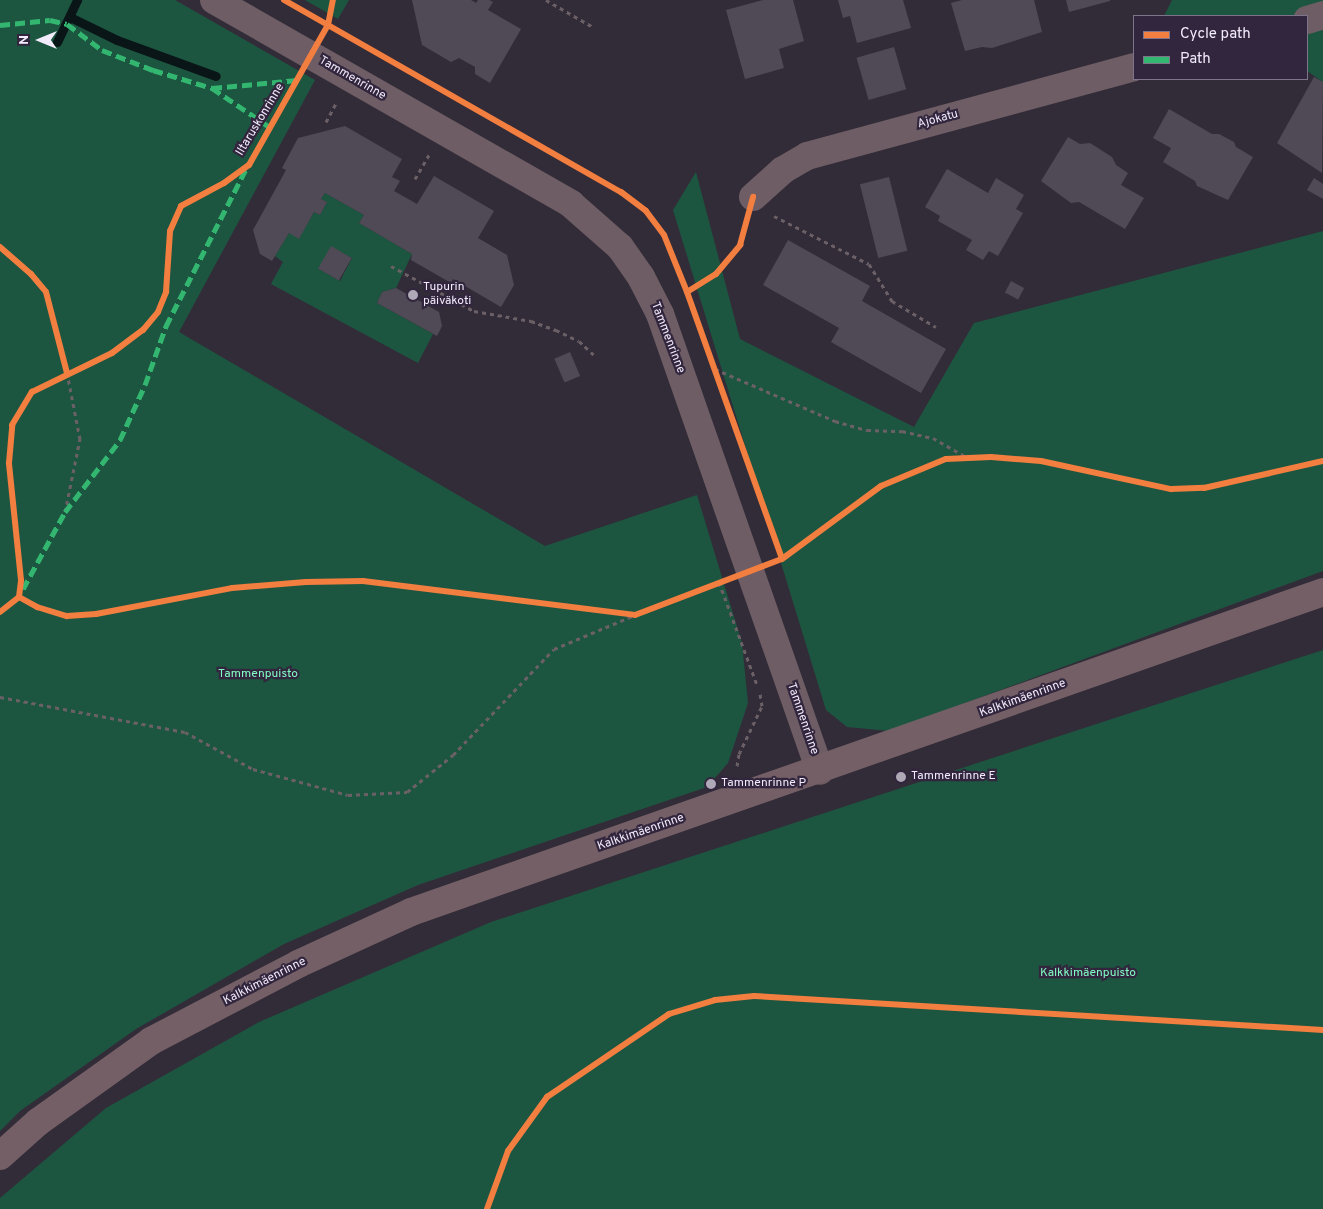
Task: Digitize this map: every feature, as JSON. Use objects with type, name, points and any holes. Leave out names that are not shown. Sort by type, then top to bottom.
[{"type":"street","name":"Tammenrinne","points":[[214,0],[571,204],[620,247],[641,277],[660,314],[820,771]]},
{"type":"street","points":[[1308,20],[1323,15]]},
{"type":"street","name":"Ajokatu","points":[[753,197],[783,170],[807,156],[1133,67]]},
{"type":"street","name":"Kalkkimäenrinne","points":[[0,1156],[38,1122],[151,1041],[298,964],[412,912],[820,771],[1323,592]]},
{"type":"path","points":[[546,0],[593,27]]},
{"type":"path","points":[[753,197],[779,219],[869,264],[892,301],[936,327]]},
{"type":"path","points":[[391,266],[474,311],[531,321],[556,330],[579,341],[596,357]]},
{"type":"path","points":[[712,361],[718,378]]},
{"type":"path","points":[[65,364],[80,439],[65,512]]},
{"type":"path","points":[[58,378],[76,369]]},
{"type":"path","points":[[715,369],[835,421],[867,430],[902,431],[933,438],[968,458]]},
{"type":"path","points":[[953,459],[976,458]]},
{"type":"path","points":[[711,586],[751,570]]},
{"type":"path","points":[[719,582],[762,706],[739,754],[736,773],[738,799]]},
{"type":"path","points":[[617,612],[635,615]]},
{"type":"path","points":[[0,697],[185,732],[253,769],[348,795],[406,792],[453,755],[554,649],[643,612]]},
{"type":"green space","name":"Tammenpuisto","points":[[0,0],[175,0],[315,80],[179,332],[545,546],[697,495],[742,643],[748,703],[728,763],[707,787],[418,885],[284,944],[136,1029],[20,1111],[0,1131]]},
{"type":"green space","points":[[305,0],[349,0],[338,19]]},
{"type":"green space","points":[[1172,0],[1323,0],[1323,82],[1308,72],[1308,15],[1164,15]]},
{"type":"green space","points":[[696,172],[740,339],[914,427],[974,323],[1323,231],[1323,571],[889,731],[847,727],[826,710],[673,210]]},
{"type":"green space","points":[[325,193],[364,215],[359,223],[412,254],[396,288],[382,292],[377,303],[433,334],[418,363],[271,284],[283,262],[275,256],[289,233],[299,238],[314,212],[320,215],[327,202],[321,199]],"holes":[[[331,247],[352,258],[340,281],[319,269]]]},
{"type":"green space","name":"Kalkkimäenpuisto","points":[[1323,650],[1323,1209],[0,1209],[0,1198],[106,1108],[259,1022],[491,922]]},
{"type":"building","points":[[412,0],[471,0],[476,3],[478,0],[489,0],[493,2],[488,10],[521,29],[490,83],[475,74],[475,67],[459,58],[451,62],[422,45]]},
{"type":"building","points":[[763,0],[793,0],[804,41],[779,49],[784,68],[745,79],[726,10]]},
{"type":"building","points":[[838,0],[903,0],[911,28],[857,43],[850,16],[843,18]]},
{"type":"building","points":[[962,0],[1034,0],[1042,32],[992,48],[982,47],[965,51],[951,3]]},
{"type":"building","points":[[1066,0],[1110,0],[1110,1],[1069,12]]},
{"type":"building","points":[[894,47],[906,89],[869,100],[857,58]]},
{"type":"building","points":[[1314,77],[1323,82],[1322,173],[1277,143]]},
{"type":"building","points":[[1169,109],[1212,134],[1219,134],[1234,142],[1236,147],[1253,157],[1228,200],[1197,186],[1195,181],[1163,162],[1171,148],[1153,138]]},
{"type":"building","points":[[345,126],[402,159],[392,177],[400,181],[394,191],[417,204],[434,176],[494,211],[478,238],[507,255],[514,285],[501,307],[453,279],[451,283],[411,260],[412,254],[359,223],[364,215],[325,193],[321,199],[327,202],[320,215],[314,212],[299,239],[289,233],[272,261],[260,254],[253,230],[286,170],[282,168],[298,138]]},
{"type":"building","points":[[1068,137],[1080,144],[1090,143],[1112,157],[1116,165],[1128,173],[1121,185],[1144,198],[1125,229],[1079,202],[1071,203],[1041,181]]},
{"type":"building","points":[[947,169],[988,193],[996,178],[1024,195],[1016,209],[1023,213],[998,256],[989,251],[983,260],[966,250],[972,240],[938,221],[940,216],[925,207]]},
{"type":"building","points":[[889,177],[907,251],[878,258],[860,184]]},
{"type":"building","points":[[1314,178],[1323,184],[1323,199],[1307,190]]},
{"type":"building","points":[[788,240],[870,286],[862,301],[946,349],[921,393],[831,342],[839,328],[763,285]]},
{"type":"building","points":[[331,246],[352,258],[339,281],[318,269]]},
{"type":"building","points":[[1011,281],[1024,288],[1018,300],[1005,292]]},
{"type":"building","points":[[396,288],[439,312],[442,326],[437,336],[377,303],[382,292]]},
{"type":"building","points":[[570,352],[580,376],[565,383],[554,359]]},
{"type":"waterway","points":[[57,42],[77,0]]},
{"type":"waterway","points":[[70,17],[117,40],[216,76]]},
{"type":"marked path","points":[[0,25],[50,20],[67,24],[102,50],[153,70],[212,88],[271,128]]},
{"type":"marked path","points":[[212,88],[298,80]]},
{"type":"marked path","points":[[23,589],[65,512],[120,440],[145,385],[166,326],[246,169]]},
{"type":"cycle path","points":[[284,0],[621,192],[646,211],[664,235],[687,292],[782,559]]},
{"type":"cycle path","name":"Iltaruskonrinne","points":[[0,612],[19,597],[21,580],[9,463],[12,425],[32,392],[112,353],[143,330],[158,312],[166,292],[170,231],[181,206],[224,183],[249,165],[328,25],[333,0]]},
{"type":"cycle path","points":[[687,292],[716,274],[740,245],[753,197]]},
{"type":"cycle path","points":[[0,247],[31,274],[46,292],[67,373]]},
{"type":"cycle path","points":[[19,597],[37,607],[67,616],[96,614],[232,588],[306,582],[363,581],[635,615],[782,559],[881,486],[946,459],[991,457],[1041,461],[1171,489],[1204,488],[1323,461]]},
{"type":"cycle path","points":[[487,1209],[508,1151],[547,1097],[669,1014],[715,1000],[754,996],[1323,1030]]},
{"type":"place","name":"Tupurin päiväkoti","points":[[413,295]]},
{"type":"place","name":"Tammenrinne E","points":[[901,777]]},
{"type":"place","name":"Tammenrinne P","points":[[711,784]]}]
